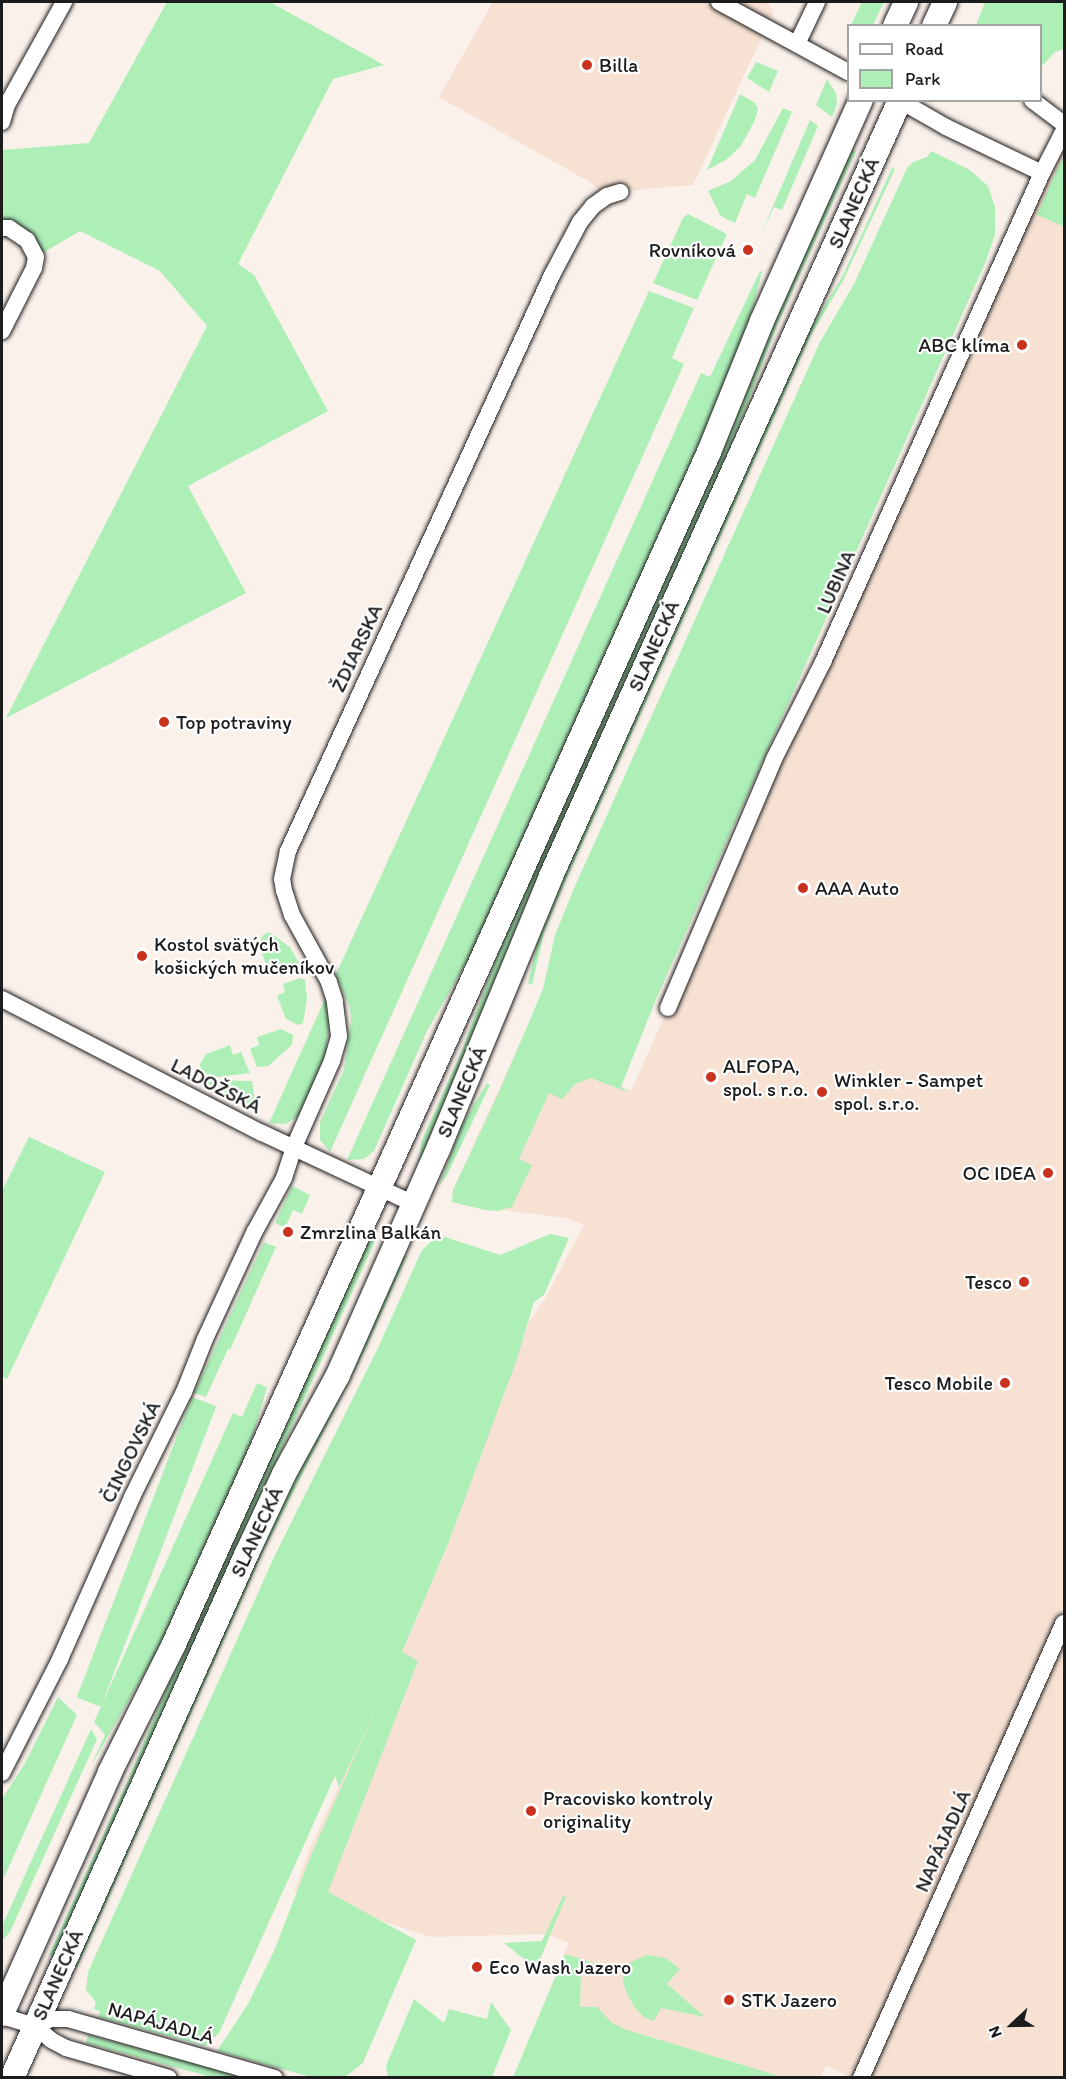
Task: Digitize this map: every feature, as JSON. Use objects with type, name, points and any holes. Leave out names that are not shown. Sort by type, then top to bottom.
[{"type":"main road","points":[[896,24],[906,2]]},
{"type":"main road","points":[[935,24],[945,2]]},
{"type":"main road","name":"SLANECKÁ","points":[[2,2015],[110,1772],[174,1644],[709,452],[762,321],[860,102]]},
{"type":"main road","name":"SLANECKÁ","points":[[12,2078],[247,1553],[284,1474],[338,1375],[414,1204],[551,876],[900,102]]},
{"type":"street","points":[[2,122],[7,105],[64,2]]},
{"type":"street","points":[[719,2],[847,71]]},
{"type":"street","points":[[797,44],[818,2]]},
{"type":"street","points":[[902,102],[946,127],[1042,173]]},
{"type":"street","points":[[1035,102],[1065,124]]},
{"type":"street","name":"LUBINA","points":[[668,1008],[774,759],[828,651],[1042,173],[1065,130]]},
{"type":"street","name":"ŽDIARSKA","points":[[294,1148],[332,1061],[339,1036],[338,1015],[329,982],[292,915],[284,891],[282,879],[288,851],[552,275],[586,214],[607,196],[620,192]]},
{"type":"street","points":[[2,228],[9,228],[27,240],[36,257],[34,268],[2,331]]},
{"type":"street","name":"LADOŽSKÁ","points":[[2,999],[294,1148],[414,1204]]},
{"type":"street","name":"ČINGOVSKÁ","points":[[2,1773],[60,1659],[132,1497],[184,1392],[205,1339],[255,1231],[288,1169],[294,1148]]},
{"type":"street","name":"NAPÁJADLÁ","points":[[861,2078],[1065,1623]]},
{"type":"street","points":[[2,2015],[35,2026],[51,2040],[66,2048],[169,2078]]},
{"type":"street","name":"NAPÁJADLÁ","points":[[35,2026],[51,2019],[68,2019],[275,2078]]},
{"type":"shaded area","points":[[493,2],[768,2],[773,13],[693,185],[643,189],[607,196],[588,181],[439,97]]},
{"type":"shaded area","points":[[1064,130],[1064,2077],[849,2077],[826,2065],[821,2077],[752,2077],[608,2035],[552,1985],[569,1943],[546,1934],[431,1937],[294,1892],[310,1848],[402,1652],[448,1544],[529,1322],[546,1297],[584,1225],[566,1218],[463,1205],[452,1202],[453,1190],[520,1043],[631,1091]]},
{"type":"green space","points":[[167,2],[270,2],[384,65],[333,79],[238,264],[254,275],[328,411],[188,486],[246,593],[6,718],[207,326],[160,271],[80,231],[36,257],[2,228],[2,150],[89,143]]},
{"type":"green space","points":[[862,2],[884,2],[873,24],[851,24]]},
{"type":"green space","points":[[985,2],[1064,2],[1064,49],[1055,52],[1042,66],[1042,24],[976,24]]},
{"type":"green space","points":[[756,62],[778,71],[769,92],[747,78]]},
{"type":"green space","points":[[827,79],[836,93],[837,104],[832,117],[816,105]]},
{"type":"green space","points":[[740,94],[755,103],[758,109],[755,120],[741,146],[726,160],[707,170]]},
{"type":"green space","points":[[783,108],[792,112],[755,198],[747,194],[735,223],[726,219],[720,215],[708,191],[731,181],[755,160]]},
{"type":"green space","points":[[810,120],[818,126],[782,210],[774,207],[761,234]]},
{"type":"green space","points":[[851,149],[856,151],[777,325],[728,455],[419,1162],[421,1142],[461,1053],[510,921]]},
{"type":"green space","points":[[931,151],[970,170],[988,186],[995,207],[995,235],[986,261],[657,997],[621,1087],[630,1093],[591,1078],[575,1084],[562,1099],[549,1093],[519,1159],[532,1165],[512,1207],[498,1211],[485,1210],[452,1202],[453,1190],[500,1090],[543,989],[555,935],[575,886],[820,342],[854,284],[907,168],[913,162],[927,157]]},
{"type":"green space","points":[[1064,159],[1063,226],[1037,215],[1058,167]]},
{"type":"green space","points":[[892,168],[895,169],[844,279],[810,337],[565,882],[544,932],[532,985],[528,983],[540,930],[561,880],[806,336],[842,277]]},
{"type":"green space","points":[[688,214],[727,234],[697,300],[653,283],[683,218]]},
{"type":"green space","points":[[760,271],[762,272],[749,324],[699,447],[474,949],[427,1031],[374,1151],[364,1159],[347,1160],[701,373],[710,377]]},
{"type":"green space","points":[[649,291],[694,308],[672,358],[684,364],[330,1152],[320,1140],[320,1122],[344,1070],[351,1021],[350,1008],[336,974]]},
{"type":"green space","points":[[269,932],[290,947],[299,963],[296,968],[280,975],[277,966],[267,969],[259,943],[263,935]]},
{"type":"green space","points":[[300,978],[305,980],[307,999],[303,1023],[298,1025],[286,1019],[277,996],[285,992],[283,984]]},
{"type":"green space","points":[[325,999],[330,1021],[324,1063],[298,1116],[286,1124],[269,1123]]},
{"type":"green space","points":[[281,1029],[293,1035],[292,1045],[268,1066],[257,1067],[250,1049],[259,1045],[257,1037]]},
{"type":"green space","points":[[230,1045],[233,1055],[241,1052],[250,1073],[218,1077],[201,1072],[200,1064],[206,1054]]},
{"type":"green space","points":[[201,1080],[252,1081],[256,1106],[253,1108]]},
{"type":"green space","points":[[487,1083],[490,1085],[447,1175],[439,1186],[462,1125]]},
{"type":"green space","points":[[29,1137],[105,1172],[7,1379],[2,1376],[2,1191]]},
{"type":"green space","points":[[292,1186],[310,1195],[302,1214],[293,1210],[285,1228],[275,1223]]},
{"type":"green space","points":[[550,1234],[569,1238],[544,1295],[534,1302],[517,1359],[448,1544],[402,1652],[418,1661],[328,1892],[416,1940],[363,2063],[345,2077],[311,2077],[217,2051],[248,2004],[274,1951],[312,1853],[376,1709],[339,1787],[335,1776],[219,2033],[205,2046],[98,2017],[100,2011],[94,2009],[96,2002],[86,1990],[88,1972],[275,1555],[377,1350],[422,1250],[435,1238],[445,1237],[500,1255]]},
{"type":"green space","points":[[368,1238],[375,1241],[54,1957],[49,1955],[128,1780],[188,1637]]},
{"type":"green space","points":[[264,1242],[276,1247],[230,1350],[228,1349],[206,1397],[194,1393]]},
{"type":"green space","points":[[403,1255],[407,1256],[367,1346],[264,1550],[77,1968],[73,1966],[261,1548],[323,1425]]},
{"type":"green space","points":[[257,1383],[267,1387],[248,1453],[164,1639],[91,1766],[105,1735],[94,1722],[233,1413],[242,1417]]},
{"type":"green space","points":[[192,1397],[216,1406],[101,1707],[77,1698]]},
{"type":"green space","points":[[58,1697],[77,1715],[2,1882],[2,1799],[24,1765]]},
{"type":"green space","points":[[91,1729],[97,1739],[10,1932],[2,1941],[2,1926]]},
{"type":"green space","points":[[563,1896],[566,1897],[536,1969],[504,1943],[542,1941]]},
{"type":"green space","points":[[565,1954],[601,1965],[601,1971],[581,1970],[580,2007],[597,2007],[612,2023],[624,2029],[782,2077],[513,2077]]},
{"type":"green space","points":[[647,1955],[666,1958],[680,1969],[667,1984],[705,2017],[661,2008],[654,2021],[644,2017],[634,2007],[625,1989],[623,1979],[625,1970],[629,1963]]},
{"type":"green space","points":[[414,1999],[444,2023],[449,2009],[487,2019],[491,2002],[511,2030],[492,2077],[388,2077],[386,2066]]},
{"type":"green space","points":[[88,2035],[245,2077],[211,2077],[86,2043]]},
{"type":"place","name":"Billa","points":[[587,65]]},
{"type":"place","name":"Rovníková","points":[[748,250]]},
{"type":"place","name":"ABC klíma","points":[[1022,345]]},
{"type":"place","name":"Top potraviny","points":[[164,722]]},
{"type":"place","name":"AAA Auto","points":[[803,888]]},
{"type":"place","name":"Kostol svätých košických mučeníkov","points":[[142,956]]},
{"type":"place","name":"ALFOPA, spol. s r.o.","points":[[711,1077]]},
{"type":"place","name":"Winkler - Sampet spol. s.r.o.","points":[[822,1092]]},
{"type":"place","name":"OC IDEA","points":[[1048,1173]]},
{"type":"place","name":"Zmrzlina Balkán","points":[[288,1232]]},
{"type":"place","name":"Tesco","points":[[1024,1282]]},
{"type":"place","name":"Tesco Mobile","points":[[1005,1383]]},
{"type":"place","name":"Pracovisko kontroly originality","points":[[531,1811]]},
{"type":"place","name":"Eco Wash Jazero","points":[[477,1967]]},
{"type":"place","name":"STK Jazero","points":[[729,2000]]}]
